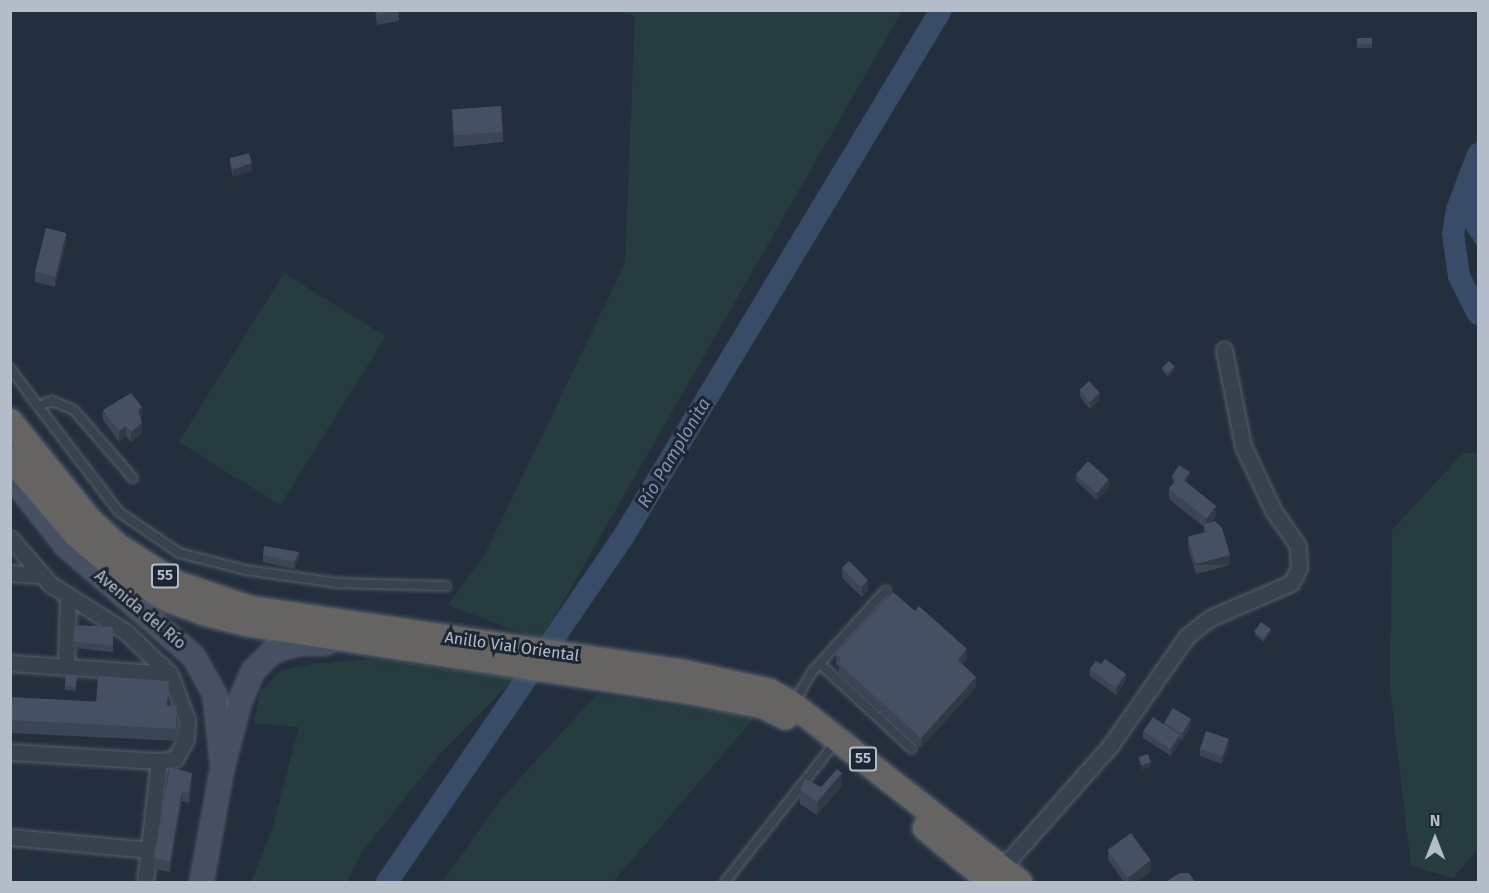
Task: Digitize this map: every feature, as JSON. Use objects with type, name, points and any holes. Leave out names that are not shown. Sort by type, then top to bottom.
[{"type":"highway","name":"Anillo Vial Oriental","points":[[10,421],[90,520],[118,546],[176,583],[249,608],[374,638]]},
{"type":"highway","name":"Anillo Vial Oriental","points":[[10,458],[76,535],[112,566],[170,600],[247,624],[374,638],[686,682],[745,684],[792,704],[1004,878]]},
{"type":"highway","name":"Anillo Vial Oriental","points":[[686,682],[763,706],[831,748],[1004,878]]},
{"type":"main road","name":"Avenida del Río","points":[[10,475],[65,546],[194,656],[214,693],[222,767]]},
{"type":"main road","name":"Avenida del Río","points":[[201,882],[222,767],[239,702],[252,670],[272,651],[298,643],[374,638]]},
{"type":"street","points":[[1004,878],[1110,746],[1187,636],[1210,618],[1291,583],[1299,568],[1298,546],[1273,510],[1243,446],[1224,350]]},
{"type":"street","points":[[10,752],[159,761],[175,759],[186,740],[187,720],[170,674],[126,632],[68,599],[40,575],[11,540]]},
{"type":"street","points":[[10,573],[40,575]]},
{"type":"street","points":[[66,667],[68,599]]},
{"type":"street","points":[[10,663],[170,674]]},
{"type":"street","points":[[145,882],[151,850],[159,761]]},
{"type":"street","points":[[10,837],[151,850]]},
{"type":"lane","points":[[10,368],[119,512],[179,552],[245,570],[338,583],[446,586]]},
{"type":"lane","points":[[38,405],[52,401],[74,410],[133,478]]},
{"type":"lane","points":[[792,704],[820,664],[886,590]]},
{"type":"lane","points":[[820,664],[912,750]]},
{"type":"lane","points":[[725,882],[831,748]]},
{"type":"green space","points":[[613,11],[902,11],[541,640],[447,605],[484,556],[625,263],[635,16]]},
{"type":"green space","points":[[284,273],[386,337],[280,505],[179,442]]},
{"type":"green space","points":[[1463,453],[1478,453],[1478,849],[1453,878],[1411,866],[1390,687],[1392,530]]},
{"type":"green space","points":[[376,659],[515,678],[439,755],[362,852],[347,882],[251,882],[273,826],[299,727],[254,723],[260,692],[280,671],[310,664]]},
{"type":"green space","points":[[597,694],[755,717],[613,882],[442,882],[502,798]]},
{"type":"water","points":[[1478,135],[1478,247],[1461,222]]},
{"type":"building","points":[[377,10],[399,10],[399,11],[377,15]]},
{"type":"building","points":[[1357,38],[1372,38],[1372,44],[1357,44]]},
{"type":"building","points":[[501,106],[503,132],[454,135],[452,109]]},
{"type":"building","points":[[249,153],[252,164],[233,169],[230,158]]},
{"type":"building","points":[[46,228],[66,233],[55,277],[35,272]]},
{"type":"building","points":[[1169,361],[1175,367],[1168,373],[1163,367]]},
{"type":"building","points":[[1089,381],[1100,393],[1090,402],[1079,390]]},
{"type":"building","points":[[131,393],[142,407],[138,410],[142,423],[131,432],[126,426],[119,431],[103,410]]},
{"type":"building","points":[[1088,461],[1109,480],[1097,493],[1076,474]]},
{"type":"building","points":[[1179,465],[1190,472],[1184,480],[1179,476],[1177,479],[1172,476]]},
{"type":"building","points":[[1179,476],[1216,506],[1206,519],[1169,488]]},
{"type":"building","points":[[1215,521],[1222,528],[1230,555],[1196,564],[1188,537],[1206,532],[1204,524]]},
{"type":"building","points":[[264,546],[299,552],[294,562],[263,555]]},
{"type":"building","points":[[849,561],[868,580],[861,587],[842,568]]},
{"type":"building","points":[[893,592],[915,611],[919,606],[967,649],[958,660],[976,677],[921,738],[839,664],[841,658],[836,654]]},
{"type":"building","points":[[1261,622],[1271,629],[1264,639],[1254,632]]},
{"type":"building","points":[[75,625],[113,627],[113,646],[73,641]]},
{"type":"building","points":[[1105,659],[1126,674],[1116,688],[1090,669],[1096,661],[1101,664]]},
{"type":"building","points":[[66,674],[77,675],[76,687],[65,686]]},
{"type":"building","points":[[98,676],[169,681],[167,707],[96,702]]},
{"type":"building","points":[[10,697],[177,706],[176,729],[10,720]]},
{"type":"building","points":[[1173,708],[1191,719],[1182,733],[1164,723]]},
{"type":"building","points":[[1153,717],[1180,735],[1170,749],[1143,731]]},
{"type":"building","points":[[1206,731],[1229,739],[1223,757],[1200,749]]},
{"type":"building","points":[[1148,754],[1151,763],[1141,766],[1138,757]]},
{"type":"building","points":[[170,767],[192,773],[189,793],[182,791],[170,862],[154,858]]},
{"type":"building","points":[[837,769],[842,773],[817,802],[800,790],[805,779],[821,787]]},
{"type":"building","points":[[1131,833],[1151,861],[1128,878],[1108,850]]},
{"type":"building","points":[[1180,873],[1189,873],[1195,882],[1165,882]]},
{"type":"waterway","name":"Río Pamplonita","points":[[387,882],[622,539],[941,10]]},
{"type":"waterway","points":[[1478,154],[1457,210],[1453,234],[1459,276],[1478,314]]}]
